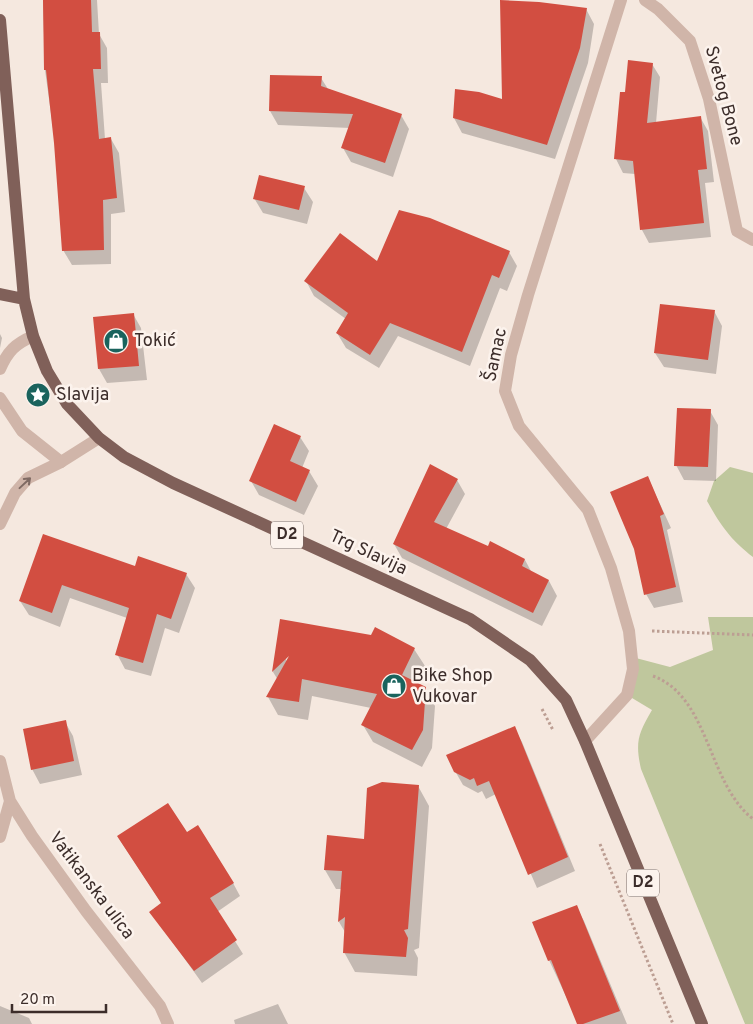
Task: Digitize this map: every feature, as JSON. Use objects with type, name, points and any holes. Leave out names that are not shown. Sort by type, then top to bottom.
[{"type":"main road","name":"D2","points":[[0,20],[24,299]]},
{"type":"main road","points":[[0,294],[24,299]]},
{"type":"main road","name":"Trg Slavija","points":[[24,299],[33,336],[47,371],[67,404],[99,438],[124,457],[173,483],[470,619],[530,660],[566,700],[585,741]]},
{"type":"main road","name":"D2","points":[[585,741],[702,1024]]},
{"type":"street","name":"Šamac","points":[[585,741],[627,695],[633,668],[629,631],[611,568],[588,510],[519,426],[505,391],[511,355],[528,295],[621,0]]},
{"type":"street","name":"Svetog Bone","points":[[645,0],[658,9],[690,41],[709,100],[737,231],[753,240]]},
{"type":"street","points":[[0,369],[8,352],[18,343],[33,336]]},
{"type":"street","points":[[0,398],[22,431],[61,462]]},
{"type":"street","points":[[0,524],[15,493],[28,478],[61,462],[99,438]]},
{"type":"street","name":"Vatikanska ulica","points":[[0,760],[10,801],[86,911],[160,1006],[168,1024]]},
{"type":"street","points":[[0,837],[10,801]]},
{"type":"path","points":[[629,631],[753,635]]},
{"type":"path","points":[[666,681],[682,697],[699,725],[728,791],[744,812],[753,819]]},
{"type":"path","points":[[538,700],[555,735]]},
{"type":"path","points":[[599,841],[673,1024]]},
{"type":"green space","points":[[730,467],[753,473],[753,557],[738,545],[727,532],[707,501],[714,481]]},
{"type":"green space","points":[[708,617],[753,617],[753,1024],[745,1024],[641,769],[638,752],[639,738],[652,710],[627,695],[632,657],[670,667],[713,650]]},
{"type":"building","points":[[43,0],[91,0],[92,32],[100,32],[101,69],[93,69],[99,139],[111,137],[117,198],[103,200],[104,250],[62,251],[54,143],[46,70],[44,70]]},
{"type":"building","points":[[500,0],[539,2],[587,8],[580,48],[547,145],[453,118],[455,89],[479,92],[502,99]]},
{"type":"building","points":[[628,60],[653,63],[647,123],[701,116],[707,169],[698,170],[704,223],[640,230],[633,161],[614,159],[620,92],[625,92]]},
{"type":"building","points":[[270,75],[322,76],[321,86],[402,114],[385,163],[341,148],[353,114],[269,111]]},
{"type":"building","points":[[259,175],[305,186],[299,210],[253,199]]},
{"type":"building","points":[[399,210],[430,218],[510,251],[499,278],[492,275],[462,352],[390,323],[370,355],[336,333],[348,313],[304,281],[340,233],[377,261]]},
{"type":"building","points":[[660,304],[715,310],[708,360],[654,353]]},
{"type":"building","name":"Tokić","points":[[134,313],[139,366],[98,369],[93,317]]},
{"type":"building","points":[[677,408],[711,409],[708,467],[674,466]]},
{"type":"building","points":[[274,424],[301,436],[290,461],[310,470],[296,502],[249,481]]},
{"type":"building","points":[[430,464],[458,479],[434,522],[488,546],[490,541],[525,559],[522,566],[549,580],[533,613],[393,544]]},
{"type":"building","points":[[648,476],[664,514],[660,516],[676,587],[644,595],[634,549],[610,492]]},
{"type":"building","points":[[43,534],[135,566],[138,556],[187,573],[171,619],[157,614],[143,663],[115,655],[129,608],[62,585],[52,613],[19,601]]},
{"type":"building","points":[[280,619],[371,635],[375,627],[415,648],[402,675],[426,687],[423,730],[412,750],[361,725],[377,694],[302,679],[299,702],[266,697],[289,656],[272,672]]},
{"type":"building","points":[[66,720],[74,761],[31,770],[23,729]]},
{"type":"building","points":[[515,726],[568,857],[528,875],[489,781],[477,786],[474,778],[470,780],[454,772],[446,755]]},
{"type":"building","points":[[382,782],[419,785],[408,929],[404,930],[408,938],[406,957],[343,953],[345,917],[338,922],[342,871],[324,870],[327,835],[364,839],[367,788]]},
{"type":"building","points":[[168,803],[187,832],[198,825],[234,883],[210,898],[237,940],[194,971],[149,912],[161,903],[117,836]]},
{"type":"building","points":[[577,905],[620,1011],[583,1024],[577,1024],[551,960],[548,961],[532,922]]},
{"type":"place","name":"Tokić","points":[[116,341]]},
{"type":"place","name":"Slavija","points":[[38,395]]},
{"type":"place","name":"Bike Shop Vukovar","points":[[394,686]]}]
